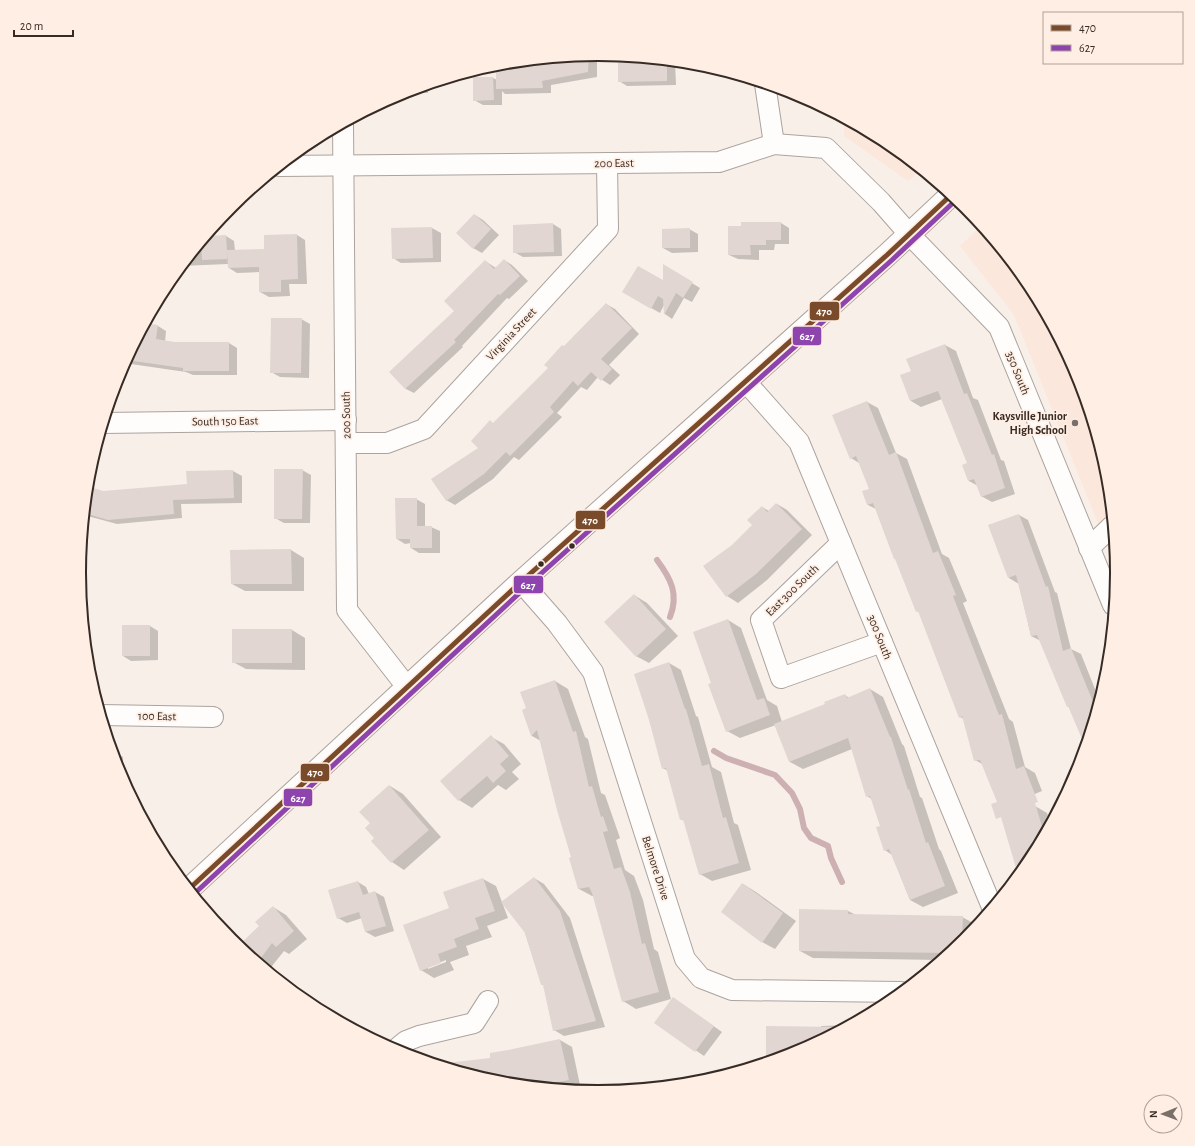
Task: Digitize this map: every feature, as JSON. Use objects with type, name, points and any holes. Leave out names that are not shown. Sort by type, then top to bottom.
[{"type":"main road","points":[[192,886],[521,582],[947,199]]},
{"type":"street","points":[[766,89],[774,144]]},
{"type":"street","name":"200 South","points":[[343,129],[347,610],[407,687]]},
{"type":"street","name":"200 East","points":[[287,166],[719,162],[774,144],[826,148],[881,202],[909,234]]},
{"type":"street","name":"Virginia Street","points":[[346,443],[387,443],[424,429],[608,229],[607,163]]},
{"type":"street","name":"350 South","points":[[909,234],[999,326],[1109,595]]},
{"type":"street","name":"300 South","points":[[745,381],[799,442],[990,902]]},
{"type":"street","name":"South 150 East","points":[[108,423],[346,420]]},
{"type":"street","points":[[1089,548],[1107,531]]},
{"type":"street","name":"East 300 South","points":[[841,543],[761,620],[782,678],[882,642]]},
{"type":"street","name":"Belmore Drive","points":[[521,582],[557,623],[593,672],[685,959],[701,978],[732,990],[892,992]]},
{"type":"street","name":"100 East","points":[[106,715],[213,717]]},
{"type":"street","points":[[401,1045],[406,1041],[419,1036],[474,1023],[488,1001]]},
{"type":"shaded area","points":[[844,125],[882,147],[917,173],[908,181],[844,136]]},
{"type":"shaded area","name":"Kaysville Junior High School","points":[[977,230],[1004,261],[1041,317],[1057,347],[1071,377],[1092,440],[1100,473],[1105,506],[1109,550],[1014,315],[960,246]]},
{"type":"building","points":[[589,61],[588,72],[542,81],[543,88],[496,89],[496,71],[531,65]]},
{"type":"building","points":[[618,62],[667,66],[667,81],[618,82]]},
{"type":"building","points":[[473,77],[493,77],[494,100],[473,101]]},
{"type":"building","points":[[474,214],[491,229],[473,249],[456,233]]},
{"type":"building","points":[[741,222],[781,222],[781,240],[766,240],[766,245],[750,245],[751,255],[728,255],[728,226],[741,226]]},
{"type":"building","points":[[553,223],[554,252],[513,253],[513,225]]},
{"type":"building","points":[[432,227],[433,258],[392,259],[391,228]]},
{"type":"building","points":[[690,228],[690,248],[662,248],[662,229]]},
{"type":"building","points":[[297,234],[298,279],[281,280],[281,292],[259,292],[259,267],[228,268],[227,251],[227,259],[202,260],[201,249],[212,236],[226,235],[227,250],[264,249],[264,235]]},
{"type":"building","points":[[504,259],[520,276],[500,295],[498,294],[454,340],[456,342],[405,389],[389,372],[454,311],[444,301],[485,260],[494,269]]},
{"type":"building","points":[[663,264],[693,282],[683,298],[676,293],[664,315],[663,299],[658,296],[651,309],[622,292],[638,266],[663,280]]},
{"type":"building","points":[[606,303],[632,328],[601,359],[612,369],[601,381],[591,372],[578,386],[573,381],[550,407],[554,412],[510,456],[506,452],[484,474],[446,501],[431,479],[478,448],[471,441],[490,420],[493,423],[548,368],[544,365],[562,345],[564,346]]},
{"type":"building","points":[[271,318],[302,318],[301,373],[270,373]]},
{"type":"building","points":[[150,324],[158,325],[156,339],[175,342],[229,342],[229,371],[183,371],[183,368],[132,361]]},
{"type":"building","points":[[945,344],[964,394],[967,393],[992,455],[994,454],[1005,488],[981,497],[974,479],[968,481],[962,465],[967,463],[938,391],[910,401],[900,375],[911,371],[906,359]]},
{"type":"building","points":[[867,401],[889,455],[896,452],[933,553],[938,551],[956,595],[953,596],[999,715],[1002,714],[1016,769],[1024,766],[1038,802],[1035,803],[1042,827],[1016,868],[1001,817],[996,819],[991,804],[997,802],[980,760],[974,761],[962,716],[959,718],[918,611],[916,612],[873,503],[867,505],[862,491],[869,489],[856,456],[850,459],[832,415]]},
{"type":"building","points":[[274,469],[303,469],[302,519],[274,519]]},
{"type":"building","points":[[233,470],[234,498],[173,500],[174,514],[108,520],[89,515],[93,488],[103,491],[187,484],[186,471]]},
{"type":"building","points":[[395,498],[417,498],[417,526],[432,526],[432,548],[410,548],[410,539],[396,539]]},
{"type":"building","points":[[776,503],[802,529],[756,574],[726,597],[703,566],[732,545],[752,525],[747,520],[762,506],[767,512]]},
{"type":"building","points":[[1019,514],[1046,587],[1048,586],[1063,651],[1071,648],[1093,702],[1082,739],[1037,635],[1031,636],[1016,575],[1008,578],[988,525]]},
{"type":"building","points":[[291,549],[292,584],[231,584],[230,550]]},
{"type":"building","points":[[634,594],[666,629],[636,657],[604,622]]},
{"type":"building","points":[[728,619],[757,700],[764,698],[770,715],[726,732],[708,684],[711,683],[693,632]]},
{"type":"building","points":[[122,625],[150,625],[150,656],[122,656]]},
{"type":"building","points":[[232,629],[292,629],[292,663],[232,663]]},
{"type":"building","points":[[669,662],[686,709],[702,766],[709,764],[723,818],[726,817],[739,863],[699,875],[683,819],[680,820],[666,768],[662,769],[649,720],[634,674]]},
{"type":"building","points":[[555,680],[573,732],[576,731],[589,787],[592,786],[601,817],[603,816],[608,831],[603,832],[614,869],[621,867],[630,892],[642,944],[645,943],[659,992],[622,1002],[592,893],[589,887],[578,889],[569,858],[571,857],[557,810],[537,730],[531,736],[522,710],[526,708],[520,692]]},
{"type":"building","points":[[870,688],[891,737],[926,843],[928,842],[945,886],[910,900],[889,849],[884,851],[876,827],[880,826],[870,796],[866,797],[848,738],[789,762],[774,724],[825,704],[824,702],[845,694],[847,698]]},
{"type":"building","points":[[491,735],[509,756],[500,764],[506,771],[493,783],[487,776],[458,801],[440,781]]},
{"type":"building","points":[[389,785],[429,830],[391,863],[371,841],[374,838],[365,828],[370,823],[359,812]]},
{"type":"building","points":[[534,877],[560,911],[596,1021],[553,1031],[543,985],[541,985],[525,933],[501,902]]},
{"type":"building","points":[[483,878],[495,911],[475,918],[479,929],[454,939],[457,947],[438,954],[441,963],[420,971],[403,925],[449,908],[443,892]]},
{"type":"building","points":[[358,881],[363,895],[375,891],[386,926],[365,932],[359,912],[337,919],[328,890]]},
{"type":"building","points":[[742,883],[783,913],[762,943],[721,912]]},
{"type":"building","points":[[273,906],[294,931],[276,947],[272,943],[261,958],[242,942],[259,926],[255,922]]},
{"type":"building","points":[[799,909],[848,910],[848,914],[963,916],[962,932],[941,953],[799,951]]},
{"type":"building","points":[[673,997],[714,1026],[695,1052],[654,1023]]},
{"type":"building","points":[[766,1026],[833,1027],[793,1046],[766,1056]]},
{"type":"building","points":[[560,1039],[569,1080],[553,1083],[531,1081],[465,1068],[448,1063],[490,1058],[490,1053]]},
{"type":"waterway","points":[[657,560],[670,580],[674,594],[673,609],[670,617]]},
{"type":"waterway","points":[[714,751],[726,758],[775,775],[792,793],[800,809],[804,828],[811,838],[828,846],[831,858],[842,882]]},
{"type":"transit line","name":"470","points":[[192,886],[521,582],[887,255],[947,199]]},
{"type":"transit line","name":"627","points":[[197,892],[526,587],[892,260],[952,204]]},
{"type":"place","name":"Kaysville Junior High School","points":[[1075,423]]}]
